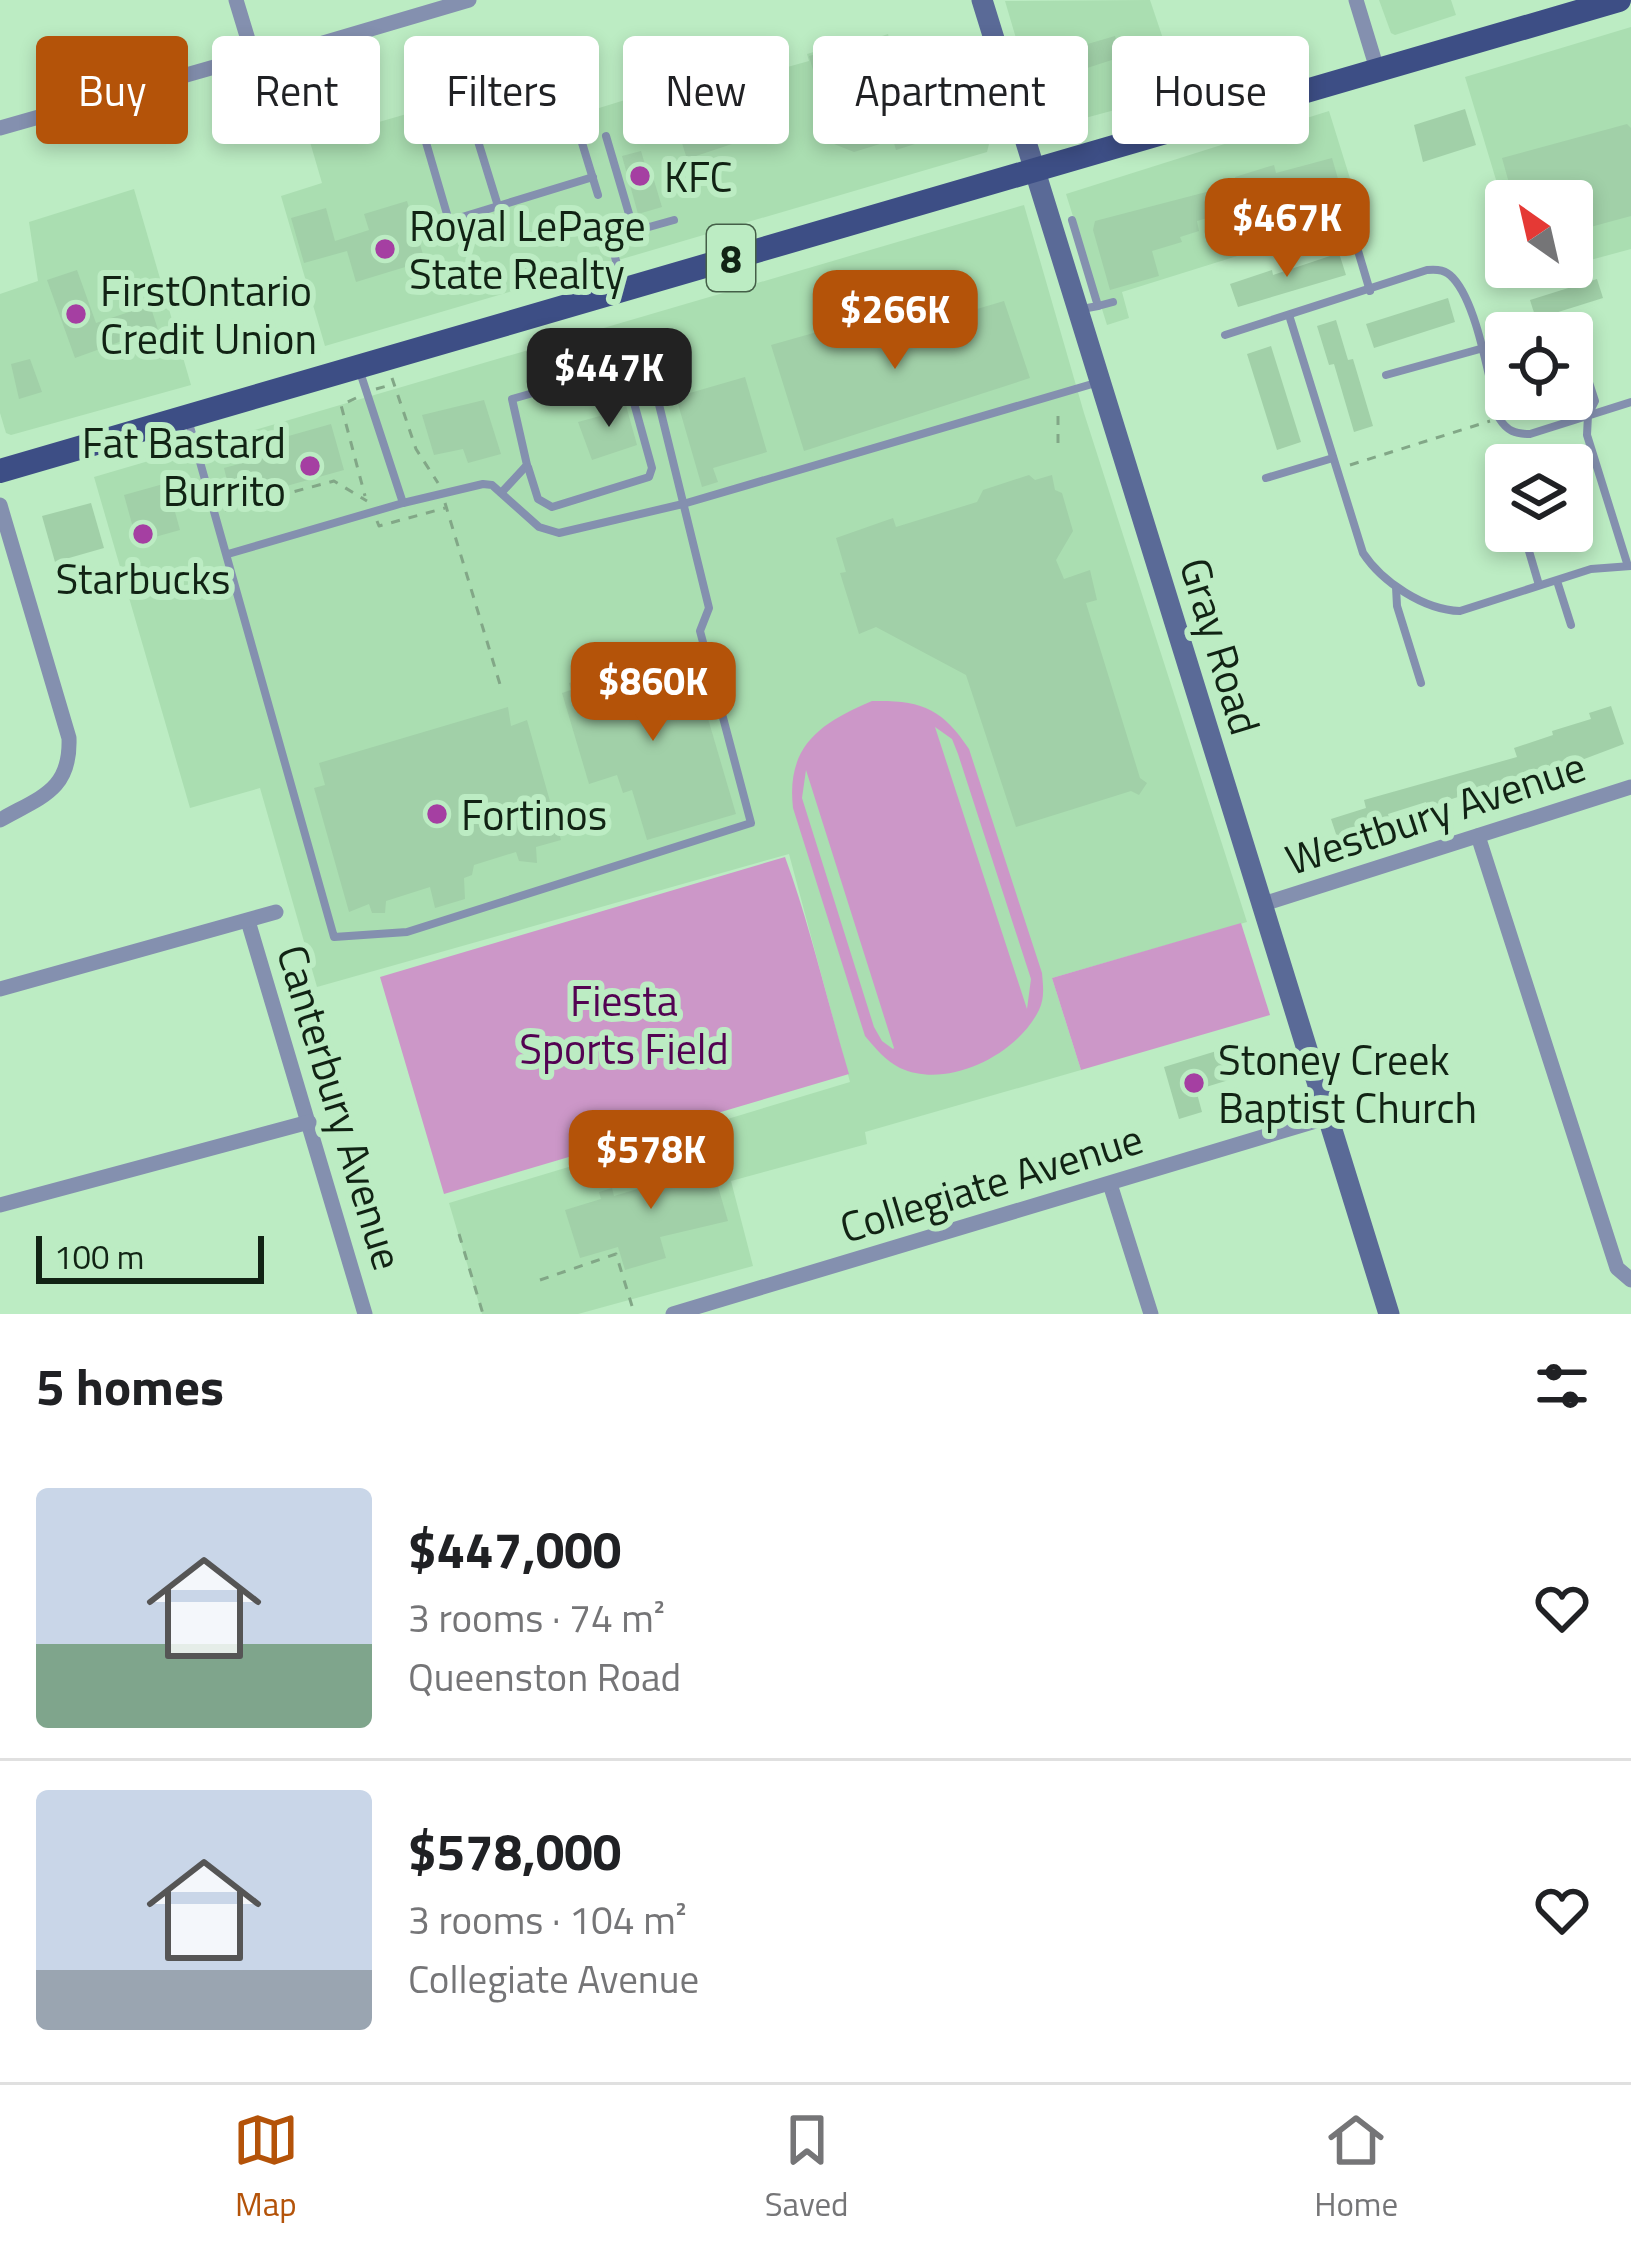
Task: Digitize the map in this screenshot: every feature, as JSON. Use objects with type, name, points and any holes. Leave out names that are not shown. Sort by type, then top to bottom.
[{"type":"main road","name":"Gray Road","points":[[982,0],[1033,172],[1087,308],[1099,382],[1389,1314]]},
{"type":"main road","name":"8","points":[[0,471],[359,367],[390,372],[624,289],[1619,0]]},
{"type":"street","points":[[236,0],[247,36]]},
{"type":"street","points":[[347,36],[469,0]]},
{"type":"street","points":[[1356,0],[1377,69]]},
{"type":"street","points":[[0,128],[212,68]]},
{"type":"street","points":[[0,505],[69,738],[70,760],[54,788],[0,820]]},
{"type":"street","name":"Westbury Avenue","points":[[1260,905],[1631,787]]},
{"type":"street","points":[[1478,836],[1617,1268],[1631,1280]]},
{"type":"street","points":[[0,989],[276,912]]},
{"type":"street","name":"Canterbury Avenue","points":[[248,921],[364,1314]]},
{"type":"street","name":"Collegiate Avenue","points":[[674,1314],[1329,1117]]},
{"type":"street","points":[[0,1205],[308,1122]]},
{"type":"street","points":[[1110,1184],[1151,1314]]},
{"type":"lane","points":[[606,136],[632,224],[649,227],[674,220]]},
{"type":"lane","points":[[426,144],[449,221],[592,177]]},
{"type":"lane","points":[[479,144],[498,206]]},
{"type":"lane","points":[[582,144],[598,195]]},
{"type":"lane","points":[[1072,220],[1087,308],[1114,302]]},
{"type":"lane","points":[[1350,224],[1370,291]]},
{"type":"lane","points":[[610,240],[624,289]]},
{"type":"lane","points":[[1226,335],[1441,269],[1466,298],[1485,367]]},
{"type":"lane","points":[[1289,315],[1363,553],[1374,571],[1396,587],[1447,610],[1591,569],[1629,564],[1587,435],[1588,420]]},
{"type":"lane","points":[[1387,375],[1480,349]]},
{"type":"lane","points":[[187,416],[334,937],[407,932],[752,824],[700,631],[709,608],[652,376],[639,363],[512,399],[527,465],[538,499],[552,507],[649,477],[652,468],[624,368]]},
{"type":"lane","points":[[359,367],[403,503]]},
{"type":"lane","points":[[228,554],[482,484],[502,492],[539,526],[559,533],[683,504],[1099,382]]},
{"type":"lane","points":[[1593,414],[1631,402]]},
{"type":"lane","points":[[1500,420],[1518,434],[1572,420]]},
{"type":"lane","points":[[1266,478],[1333,458]]},
{"type":"lane","points":[[502,492],[527,465]]},
{"type":"lane","points":[[1529,552],[1539,585]]},
{"type":"lane","points":[[1557,580],[1571,625]]},
{"type":"lane","points":[[1396,587],[1396,606],[1421,683]]},
{"type":"path","points":[[446,507],[379,526],[365,497],[341,405],[367,392],[390,372],[416,449],[435,472],[442,493],[502,691]]},
{"type":"path","points":[[1055,394],[1061,416],[1058,443]]},
{"type":"path","points":[[1337,469],[1493,420]]},
{"type":"path","points":[[217,512],[334,481],[365,497]]},
{"type":"path","points":[[459,1234],[483,1314]]},
{"type":"path","points":[[540,1280],[616,1254],[632,1306]]},
{"type":"shaded area","points":[[1150,0],[1162,36],[1112,36],[1112,111],[1088,117],[1088,36],[1015,36],[1005,1]]},
{"type":"shaded area","points":[[1379,0],[1451,0],[1456,15],[1395,35]]},
{"type":"shaded area","points":[[1631,27],[1631,249],[1593,259],[1593,180],[1496,180],[1465,77]]},
{"type":"shaded area","points":[[813,52],[813,144],[989,144],[987,152],[325,346],[281,196],[322,183],[311,144],[380,144],[380,122],[404,115],[404,144],[599,144],[599,108],[623,101],[623,144],[789,144],[789,67],[809,61],[807,54]]},
{"type":"shaded area","points":[[1329,111],[1362,217],[1122,292],[1129,318],[1107,325],[1066,194],[1224,144],[1309,144],[1309,117]]},
{"type":"shaded area","points":[[134,189],[191,385],[6,433],[0,413],[0,294],[38,281],[29,222]]},
{"type":"shaded area","points":[[1024,205],[1084,413],[1247,922],[1052,978],[1081,1070],[865,1132],[867,1144],[731,1181],[753,1266],[578,1314],[482,1314],[449,1203],[850,1082],[789,854],[317,987],[260,788],[190,808],[94,477]]},
{"type":"green space","points":[[872,701],[929,709],[969,749],[1042,973],[1042,1001],[1029,1026],[998,1054],[959,1071],[938,1075],[900,1068],[865,1036],[793,808],[795,768],[810,740],[837,718]],"holes":[[[935,727],[952,739],[958,754],[1031,979],[1027,1009]],[[806,770],[894,1048],[893,1049],[874,1027],[802,798]]]},
{"type":"green space","name":"Fiesta Sports Field","points":[[785,857],[849,1074],[444,1194],[380,977]]},
{"type":"green space","points":[[1241,923],[1270,1015],[1081,1070],[1052,978]]},
{"type":"building","points":[[1112,37],[1112,60],[1088,68],[1088,44]]},
{"type":"building","points":[[1465,109],[1476,145],[1423,162],[1414,125]]},
{"type":"building","points":[[1627,124],[1631,128],[1631,216],[1593,226],[1593,180],[1508,180],[1502,158]]},
{"type":"building","points":[[682,144],[732,144],[687,159]]},
{"type":"building","points":[[834,144],[880,144],[854,152]]},
{"type":"building","name":"KFC","points":[[641,151],[662,207],[638,214],[622,156]]},
{"type":"building","points":[[1332,158],[1343,196],[1302,207],[1298,192],[1197,221],[1199,231],[1152,251],[1159,276],[1110,290],[1093,230],[1095,221],[1237,184],[1235,177],[1274,165],[1276,173]]},
{"type":"building","points":[[407,201],[425,261],[356,282],[347,251],[304,263],[291,218],[326,208],[335,241],[369,230],[364,214]]},
{"type":"building","points":[[1339,253],[1346,275],[1238,307],[1230,284]]},
{"type":"building","points":[[77,270],[96,323],[150,305],[162,342],[127,354],[122,341],[75,358],[47,280]]},
{"type":"building","points":[[1597,279],[1603,298],[1558,312],[1534,312],[1530,300],[1568,288],[1593,288]]},
{"type":"building","points":[[1448,298],[1455,322],[1374,348],[1366,324]]},
{"type":"building","points":[[1004,301],[1030,378],[804,451],[771,345],[856,321],[862,343]]},
{"type":"building","points":[[1336,320],[1373,426],[1354,432],[1317,326]]},
{"type":"building","points":[[1271,346],[1301,442],[1277,450],[1247,354]]},
{"type":"building","points":[[30,359],[42,392],[19,399],[11,364]]},
{"type":"building","points":[[745,377],[767,452],[713,468],[718,482],[702,487],[676,397]]},
{"type":"building","points":[[624,398],[637,445],[592,460],[578,422],[600,416],[596,406]]},
{"type":"building","points":[[484,400],[501,454],[468,463],[463,449],[434,455],[422,415]]},
{"type":"building","points":[[331,424],[344,470],[232,501],[224,468],[239,464],[235,451]]},
{"type":"building","points":[[1029,475],[1035,480],[1052,475],[1055,490],[1062,493],[1073,531],[1056,560],[1064,579],[1090,570],[1097,600],[1086,603],[1140,778],[1147,783],[1139,795],[1131,791],[1016,827],[966,675],[876,627],[859,634],[840,573],[846,572],[836,538],[893,518],[896,527],[977,502],[983,490]]},
{"type":"building","points":[[167,483],[180,530],[137,542],[124,495]]},
{"type":"building","points":[[91,503],[104,548],[55,562],[42,516]]},
{"type":"building","points":[[689,654],[736,814],[647,840],[632,790],[623,793],[617,775],[589,784],[562,693],[571,690],[569,683],[596,675],[598,682],[632,672],[630,667]]},
{"type":"building","points":[[1611,706],[1624,744],[1563,767],[1388,814],[1390,821],[1337,837],[1331,819],[1366,808],[1364,800],[1517,757],[1514,748],[1591,719],[1589,713]]},
{"type":"building","name":"Fortinos","points":[[508,707],[511,726],[527,720],[561,840],[536,847],[537,863],[519,861],[516,852],[474,865],[472,875],[464,878],[465,899],[435,908],[430,887],[386,901],[385,913],[372,913],[369,904],[349,912],[314,788],[325,785],[319,763]]},
{"type":"building","name":"Stoney Creek Baptist Church","points":[[1238,1047],[1242,1076],[1196,1090],[1202,1112],[1179,1119],[1164,1067]]},
{"type":"building","points":[[685,1140],[687,1148],[705,1142],[728,1221],[660,1237],[666,1258],[625,1270],[618,1247],[580,1258],[565,1210],[601,1199],[599,1192],[612,1188],[614,1196],[681,1176],[672,1143]]},
{"type":"place","name":"KFC","points":[[640,176]]},
{"type":"place","name":"Royal LePage State Realty","points":[[385,249]]},
{"type":"place","name":"FirstOntario Credit Union","points":[[76,314]]},
{"type":"place","name":"Fat Bastard Burrito","points":[[310,466]]},
{"type":"place","name":"Starbucks","points":[[143,534]]},
{"type":"place","name":"Fortinos","points":[[437,814]]},
{"type":"place","name":"Stoney Creek Baptist Church","points":[[1194,1083]]}]
